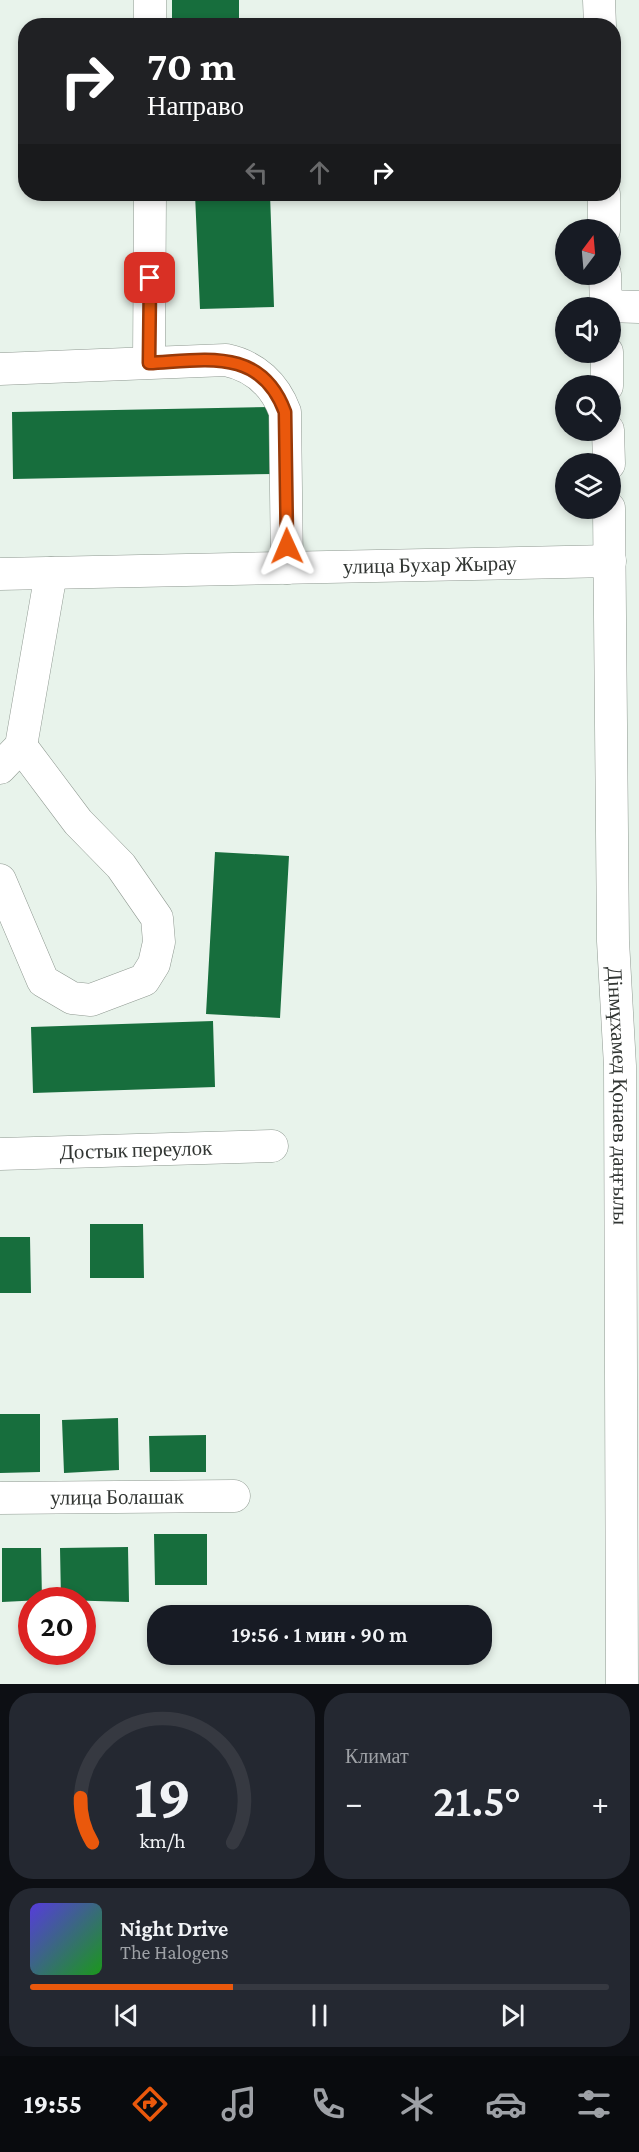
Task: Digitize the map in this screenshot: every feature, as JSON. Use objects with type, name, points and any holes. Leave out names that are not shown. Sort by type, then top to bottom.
[{"type":"street","points":[[150,0],[150,18]]},
{"type":"street","points":[[599,0],[600,18]]},
{"type":"street","points":[[149,363],[150,201]]},
{"type":"street","points":[[604,201],[604,219]]},
{"type":"street","points":[[621,307],[639,307]]},
{"type":"street","points":[[0,369],[226,360],[241,363],[268,382],[280,398],[285,412],[287,568]]},
{"type":"street","name":"Дінмұхамед Қонаев даңғылы","points":[[609,519],[629,1065],[622,1684]]},
{"type":"street","name":"улица Бухар Жырау","points":[[0,574],[610,561]]},
{"type":"street","points":[[0,880],[43,981],[54,990],[72,998],[91,1000],[144,980],[154,964],[159,942],[157,918],[121,866],[10,757],[51,573]]},
{"type":"street","name":"Достык переулок","points":[[0,1154],[272,1146]]},
{"type":"street","name":"улица Болашак","points":[[0,1498],[234,1496]]},
{"type":"building","points":[[172,0],[239,0],[239,18],[172,18]]},
{"type":"building","points":[[195,201],[270,201],[274,307],[200,309]]},
{"type":"building","points":[[271,407],[273,474],[13,479],[12,412]]},
{"type":"building","points":[[215,852],[289,856],[280,1018],[206,1014]]},
{"type":"building","points":[[213,1021],[215,1087],[33,1093],[31,1027]]},
{"type":"building","points":[[90,1224],[143,1224],[144,1278],[90,1278]]},
{"type":"building","points":[[0,1237],[30,1237],[31,1293],[0,1293]]},
{"type":"building","points":[[0,1414],[40,1414],[40,1472],[0,1473]]},
{"type":"building","points":[[118,1418],[119,1470],[64,1473],[62,1420]]},
{"type":"building","points":[[206,1435],[206,1472],[150,1472],[149,1436]]},
{"type":"building","points":[[154,1534],[207,1534],[207,1585],[155,1585]]},
{"type":"building","points":[[128,1547],[129,1602],[96,1601],[96,1587],[61,1587],[60,1548]]},
{"type":"building","points":[[2,1548],[41,1548],[42,1587],[18,1587],[18,1601],[2,1602]]},
{"type":"route","points":[[150,278],[149,363],[226,360],[241,363],[268,382],[280,398],[285,412],[287,546]]}]
